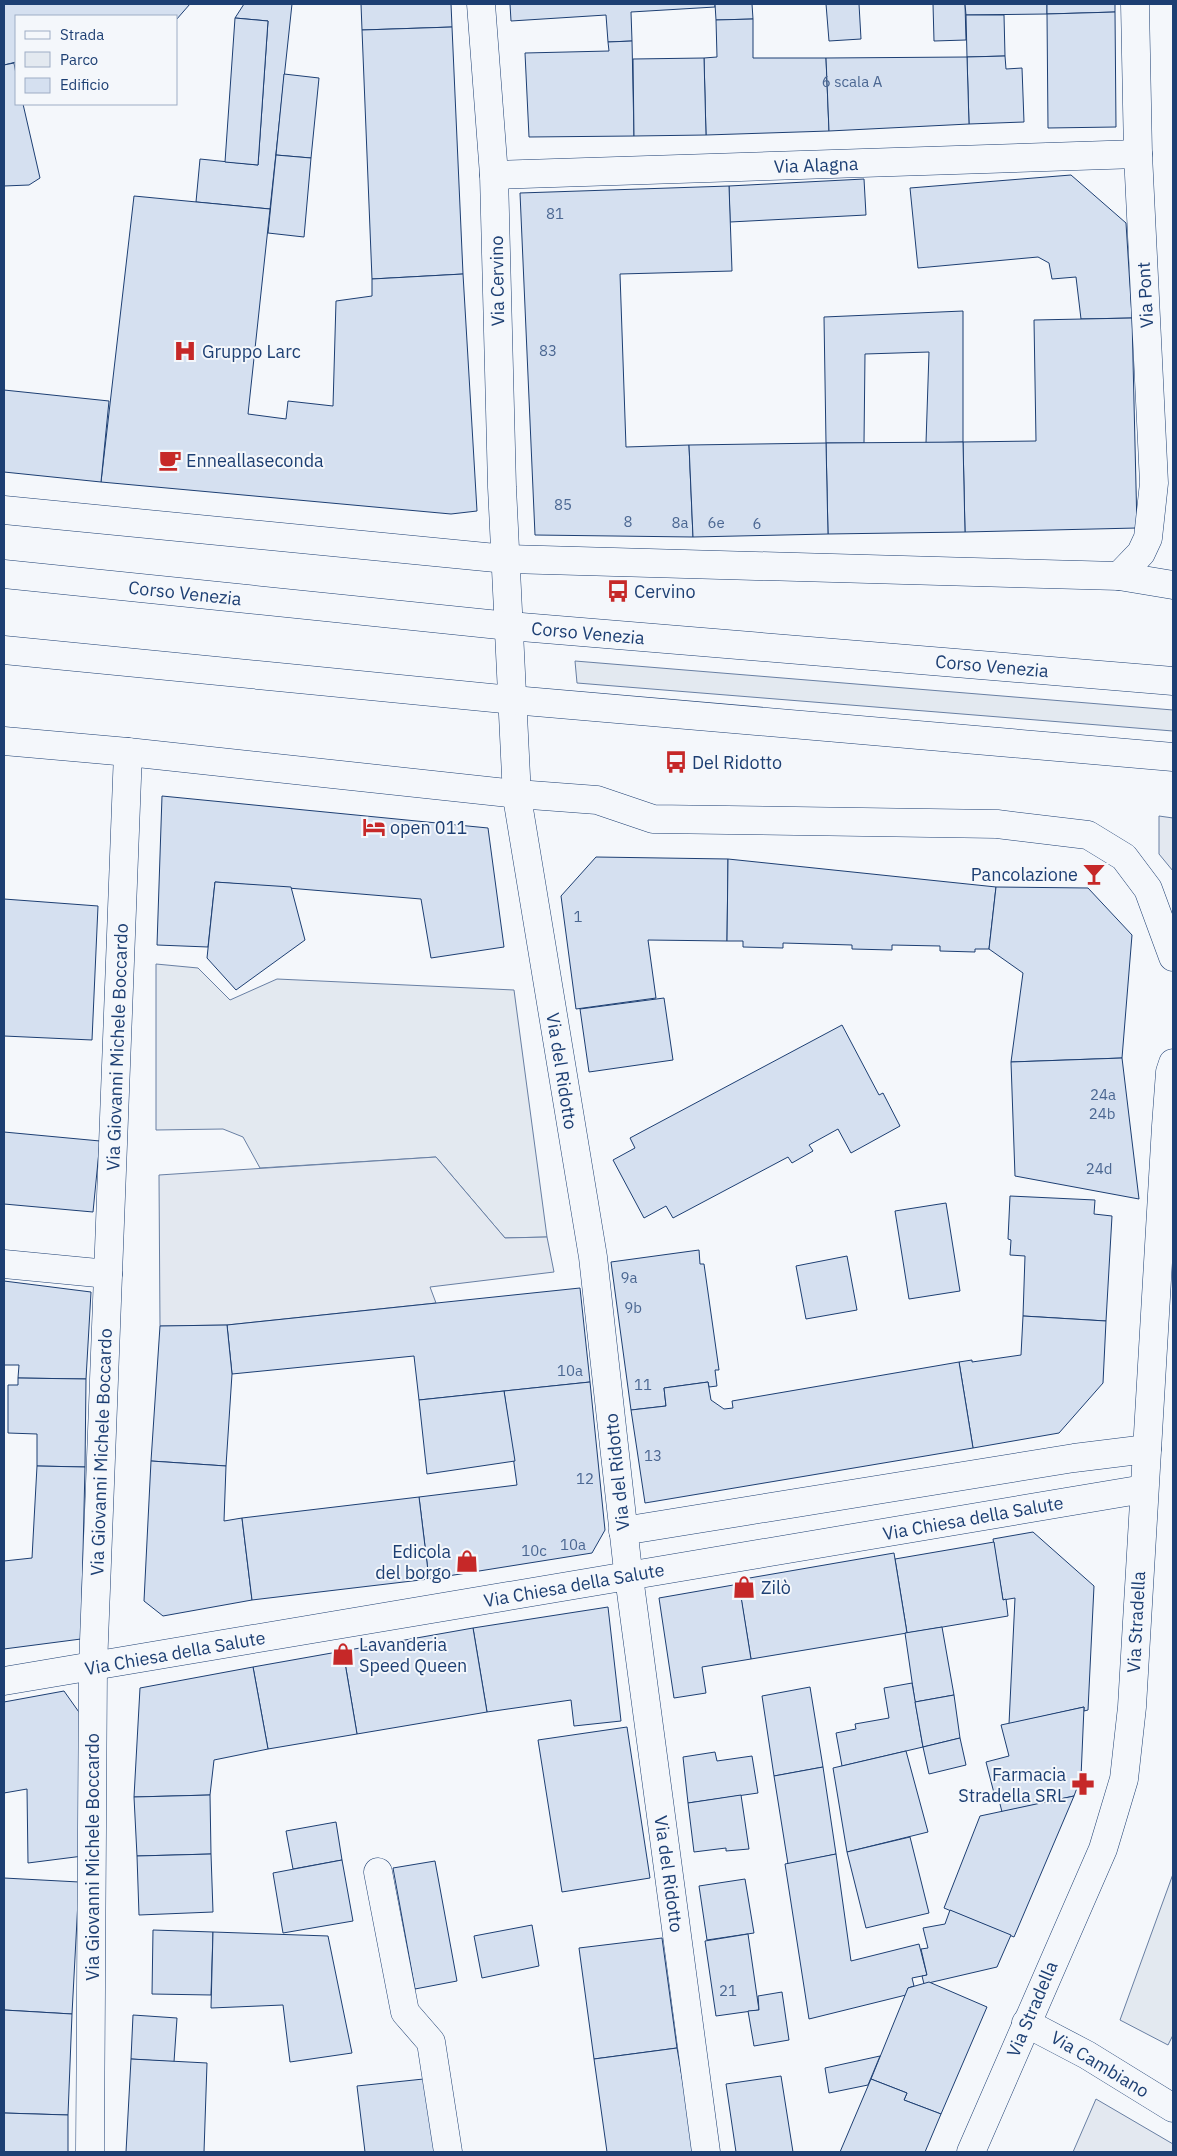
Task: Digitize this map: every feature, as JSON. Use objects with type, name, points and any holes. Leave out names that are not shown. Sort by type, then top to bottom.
[{"type":"street","name":"Via Cervino","points":[[481,4],[494,175],[506,559],[513,700]]},
{"type":"street","name":"Via Pont","points":[[1119,576],[1141,553],[1148,538],[1162,423],[1138,154],[1135,4]]},
{"type":"street","name":"Via Alagna","points":[[494,175],[1138,154]]},
{"type":"street","points":[[4,510],[506,559],[1119,576],[1173,585]]},
{"type":"street","name":"Corso Venezia","points":[[4,574],[509,626],[1173,681]]},
{"type":"street","points":[[4,650],[513,700],[1173,756]]},
{"type":"street","name":"Via del Ridotto","points":[[513,700],[517,794],[593,1258],[623,1531],[706,2152]]},
{"type":"street","points":[[4,741],[128,752],[517,794],[597,800],[654,819],[996,824],[1088,834],[1124,857],[1148,889],[1173,957]]},
{"type":"street","name":"Via Giovanni Michele Boccardo","points":[[90,2152],[93,1667],[128,752]]},
{"type":"street","name":"Via Stradella","points":[[971,2152],[1103,1849],[1124,1779],[1132,1707],[1166,1126],[1170,1072],[1173,1063]]},
{"type":"street","points":[[4,1264],[108,1274]]},
{"type":"street","points":[[623,1531],[1147,1448]]},
{"type":"street","name":"Via Chiesa della Salute","points":[[4,1681],[1144,1489]]},
{"type":"street","points":[[378,1872],[405,2012],[431,2042],[448,2152]]},
{"type":"street","name":"Via Cambiano","points":[[1026,2022],[1087,2054],[1173,2108]]},
{"type":"green space","points":[[575,661],[1173,710],[1173,731],[577,683]]},
{"type":"green space","points":[[156,964],[198,968],[230,1000],[277,979],[514,990],[547,1237],[505,1238],[436,1157],[260,1168],[243,1137],[223,1129],[156,1130]]},
{"type":"green space","points":[[1173,1874],[1173,2035],[1168,2045],[1120,2020]]},
{"type":"shaded area","points":[[1159,816],[1173,818],[1173,871],[1159,854]]},
{"type":"shaded area","points":[[436,1157],[505,1238],[547,1237],[554,1272],[430,1287],[436,1303],[227,1325],[160,1326],[159,1175]]},
{"type":"shaded area","points":[[1096,2099],[1173,2144],[1173,2152],[1073,2152]]},
{"type":"building","points":[[4,4],[190,4],[178,18],[178,15],[15,15],[15,62],[4,65]]},
{"type":"building","points":[[244,4],[292,4],[270,209],[196,202],[200,159],[258,165],[268,21],[235,18]]},
{"type":"building","points":[[361,4],[451,4],[452,27],[362,30]]},
{"type":"building","points":[[510,4],[715,4],[715,7],[631,12],[632,41],[608,42],[606,15],[511,21]]},
{"type":"building","points":[[715,4],[752,4],[753,19],[716,20]]},
{"type":"building","points":[[826,4],[859,4],[861,39],[829,41]]},
{"type":"building","points":[[933,4],[965,4],[966,40],[934,41]]},
{"type":"building","points":[[965,4],[1047,4],[1047,14],[966,15]]},
{"type":"building","points":[[1047,4],[1115,4],[1115,12],[1047,14]]},
{"type":"building","points":[[1115,12],[1116,127],[1048,128],[1047,14]]},
{"type":"building","points":[[966,15],[1004,15],[1005,56],[967,57]]},
{"type":"building","points":[[235,18],[268,21],[258,165],[225,162]]},
{"type":"building","points":[[753,19],[753,58],[826,58],[829,131],[706,135],[704,58],[717,57],[716,20]]},
{"type":"building","points":[[452,27],[463,274],[372,279],[362,30]]},
{"type":"building","points":[[632,41],[634,136],[529,137],[525,53],[609,51],[608,42]]},
{"type":"building","points":[[1005,56],[1006,69],[1022,68],[1024,122],[969,124],[967,57]]},
{"type":"building","points":[[967,57],[969,124],[829,131],[826,58]]},
{"type":"building","points":[[704,58],[706,135],[634,136],[633,59]]},
{"type":"building","points":[[14,63],[15,105],[23,105],[40,178],[29,185],[4,186],[4,65]]},
{"type":"building","points":[[284,74],[319,78],[311,158],[276,155]]},
{"type":"building","points":[[276,155],[311,158],[304,237],[268,233]]},
{"type":"building","points":[[1071,175],[1126,223],[1132,318],[1081,319],[1076,277],[1052,279],[1049,263],[1038,257],[918,268],[910,188]]},
{"type":"building","points":[[864,179],[866,215],[730,222],[729,186]]},
{"type":"building","points":[[729,186],[732,271],[620,274],[626,447],[689,445],[693,537],[535,535],[520,193]]},
{"type":"building","name":"Gruppo Larc","points":[[134,196],[270,209],[248,414],[286,419],[288,401],[333,406],[336,301],[372,296],[372,279],[463,274],[477,511],[451,514],[101,482]]},
{"type":"building","points":[[963,311],[963,442],[926,443],[929,352],[865,354],[864,443],[826,443],[824,317]]},
{"type":"building","points":[[1132,318],[1137,528],[965,532],[963,442],[1036,441],[1034,320]]},
{"type":"building","points":[[4,390],[109,401],[101,482],[4,472]]},
{"type":"building","points":[[963,442],[965,532],[828,534],[826,443]]},
{"type":"building","points":[[826,443],[828,534],[693,537],[689,445]]},
{"type":"building","points":[[162,796],[488,828],[504,947],[431,958],[421,899],[215,882],[208,947],[157,945]]},
{"type":"building","points":[[596,857],[728,859],[727,941],[648,940],[656,998],[576,1009],[561,896]]},
{"type":"building","points":[[728,859],[996,887],[989,949],[975,949],[975,952],[940,951],[940,946],[892,945],[892,950],[852,949],[852,945],[783,943],[783,948],[743,947],[743,941],[727,941]]},
{"type":"building","points":[[215,882],[291,887],[305,940],[236,990],[207,958]]},
{"type":"building","points":[[996,887],[1088,888],[1132,935],[1122,1058],[1011,1062],[1023,973],[989,949]]},
{"type":"building","points":[[4,899],[98,906],[92,1040],[4,1036]]},
{"type":"building","points":[[664,998],[673,1060],[589,1072],[580,1009]]},
{"type":"building","points":[[842,1025],[879,1095],[883,1093],[900,1126],[851,1153],[838,1129],[809,1145],[813,1151],[792,1163],[788,1157],[673,1218],[666,1206],[644,1218],[613,1160],[635,1148],[630,1138]]},
{"type":"building","points":[[1122,1058],[1139,1199],[1015,1176],[1011,1062]]},
{"type":"building","points":[[4,1132],[100,1141],[93,1212],[4,1204]]},
{"type":"building","points":[[1010,1196],[1095,1200],[1094,1214],[1112,1216],[1106,1321],[1023,1316],[1025,1256],[1010,1255],[1011,1240],[1008,1239]]},
{"type":"building","points":[[946,1203],[960,1291],[909,1299],[895,1211]]},
{"type":"building","points":[[699,1250],[700,1264],[704,1264],[719,1370],[715,1370],[717,1386],[709,1387],[708,1382],[664,1388],[666,1406],[631,1410],[611,1262]]},
{"type":"building","points":[[847,1256],[857,1310],[806,1319],[796,1266]]},
{"type":"building","points":[[4,1281],[91,1292],[86,1379],[18,1378],[19,1365],[4,1365]]},
{"type":"building","points":[[580,1288],[590,1382],[419,1400],[414,1356],[232,1374],[227,1325]]},
{"type":"building","points":[[1023,1316],[1106,1321],[1103,1383],[1059,1433],[973,1448],[959,1362],[1021,1355]]},
{"type":"building","points":[[227,1325],[232,1374],[226,1466],[151,1461],[160,1326]]},
{"type":"building","points":[[959,1362],[973,1448],[645,1503],[631,1410],[666,1406],[664,1388],[708,1382],[711,1400],[724,1409],[733,1408],[732,1401]]},
{"type":"building","points":[[18,1378],[86,1379],[85,1467],[37,1466],[37,1434],[8,1433],[8,1385],[18,1385]]},
{"type":"building","points":[[590,1382],[605,1530],[592,1553],[429,1579],[419,1497],[517,1485],[504,1391]]},
{"type":"building","points":[[504,1391],[515,1461],[427,1474],[419,1400]]},
{"type":"building","points":[[151,1461],[226,1466],[224,1521],[242,1518],[252,1600],[163,1616],[144,1601]]},
{"type":"building","points":[[37,1466],[85,1467],[81,1639],[4,1649],[4,1561],[32,1558]]},
{"type":"building","points":[[419,1497],[429,1579],[252,1600],[242,1518]]},
{"type":"building","points":[[1033,1532],[1094,1586],[1088,1710],[1084,1711],[1084,1707],[1009,1724],[1015,1598],[1003,1600],[993,1539]]},
{"type":"building","points":[[994,1542],[1003,1600],[1006,1599],[1008,1616],[907,1633],[895,1559]]},
{"type":"building","points":[[894,1553],[907,1633],[751,1659],[738,1580]]},
{"type":"building","points":[[739,1584],[751,1659],[702,1667],[706,1693],[674,1698],[659,1598]]},
{"type":"building","points":[[608,1607],[621,1721],[574,1726],[571,1700],[487,1712],[473,1628]]},
{"type":"building","points":[[942,1627],[954,1695],[915,1702],[905,1633]]},
{"type":"building","points":[[473,1628],[487,1712],[357,1734],[343,1651]]},
{"type":"building","points":[[343,1651],[357,1734],[268,1749],[253,1667]]},
{"type":"building","points":[[253,1667],[268,1749],[214,1760],[210,1795],[134,1797],[140,1688]]},
{"type":"building","points":[[912,1683],[923,1747],[842,1766],[836,1733],[856,1729],[855,1724],[889,1718],[884,1688]]},
{"type":"building","points":[[810,1687],[823,1767],[774,1776],[762,1696]]},
{"type":"building","points":[[64,1691],[81,1715],[83,1856],[28,1863],[27,1789],[4,1793],[4,1702]]},
{"type":"building","points":[[954,1695],[960,1738],[923,1747],[915,1702]]},
{"type":"building","points":[[1084,1707],[1081,1777],[1074,1796],[1002,1812],[997,1792],[994,1793],[986,1762],[1009,1756],[1001,1725]]},
{"type":"building","points":[[627,1727],[650,1878],[562,1892],[538,1740]]},
{"type":"building","points":[[960,1738],[966,1765],[929,1774],[923,1747]]},
{"type":"building","points":[[906,1751],[928,1832],[847,1852],[833,1768]]},
{"type":"building","points":[[715,1752],[717,1761],[752,1756],[758,1793],[688,1803],[683,1757]]},
{"type":"building","points":[[823,1767],[836,1854],[788,1864],[774,1776]]},
{"type":"building","points":[[210,1795],[211,1854],[137,1856],[134,1797]]},
{"type":"building","points":[[741,1795],[749,1849],[726,1851],[726,1848],[694,1852],[688,1803]]},
{"type":"building","points":[[1074,1796],[1014,1937],[944,1908],[980,1816]]},
{"type":"building","points":[[336,1822],[342,1860],[293,1869],[286,1831]]},
{"type":"building","points":[[910,1837],[929,1913],[866,1928],[847,1852]]},
{"type":"building","points":[[211,1854],[213,1912],[139,1915],[137,1856]]},
{"type":"building","points":[[836,1854],[851,1961],[919,1944],[927,1975],[912,1978],[914,1986],[908,1988],[906,1995],[809,2019],[785,1864]]},
{"type":"building","points":[[342,1860],[353,1921],[283,1933],[273,1873]]},
{"type":"building","points":[[435,1861],[457,1981],[415,1989],[393,1868]]},
{"type":"building","points":[[4,1878],[79,1882],[72,2014],[4,2010]]},
{"type":"building","points":[[745,1879],[754,1933],[707,1940],[699,1886]]},
{"type":"building","points":[[950,1910],[1011,1935],[997,1967],[924,1984],[922,1976],[927,1975],[921,1949],[928,1948],[923,1928],[945,1924]]},
{"type":"building","points":[[532,1925],[539,1966],[482,1978],[474,1936]]},
{"type":"building","points":[[153,1930],[213,1932],[211,1995],[152,1994]]},
{"type":"building","points":[[213,1932],[328,1936],[352,2053],[290,2062],[283,2005],[211,2008]]},
{"type":"building","points":[[748,1934],[759,2010],[716,2016],[705,1941]]},
{"type":"building","points":[[662,1938],[677,2048],[594,2059],[579,1948]]},
{"type":"building","points":[[929,1982],[987,2007],[941,2114],[904,2100],[907,2093],[871,2079],[908,1988]]},
{"type":"building","points":[[782,1992],[789,2040],[754,2046],[748,2011],[759,2010],[758,1996]]},
{"type":"building","points":[[4,2010],[72,2014],[68,2115],[4,2113]]},
{"type":"building","points":[[133,2015],[177,2018],[174,2062],[131,2059]]},
{"type":"building","points":[[677,2048],[695,2152],[607,2152],[594,2059]]},
{"type":"building","points":[[880,2056],[868,2085],[829,2093],[825,2068]]},
{"type":"building","points":[[131,2059],[207,2063],[204,2152],[126,2152]]},
{"type":"building","points":[[781,2076],[793,2152],[736,2152],[726,2084]]},
{"type":"building","points":[[433,2078],[442,2152],[365,2152],[357,2086]]},
{"type":"building","points":[[871,2079],[907,2093],[904,2100],[941,2114],[925,2152],[840,2152]]},
{"type":"building","points":[[4,2113],[68,2115],[68,2152],[4,2152]]},
{"type":"place","name":"Gruppo Larc","points":[[185,351]]},
{"type":"place","name":"Enneallaseconda","points":[[170,460]]},
{"type":"place","name":"Cervino","points":[[618,591]]},
{"type":"place","name":"Del Ridotto","points":[[676,762]]},
{"type":"place","name":"open 011","points":[[374,827]]},
{"type":"place","name":"Pancolazione","points":[[1094,874]]},
{"type":"place","name":"Edicola del borgo","points":[[467,1561]]},
{"type":"place","name":"Zilò","points":[[744,1587]]},
{"type":"place","name":"Lavanderia Speed Queen","points":[[343,1654]]},
{"type":"place","name":"Farmacia Stradella SRL","points":[[1083,1784]]}]
